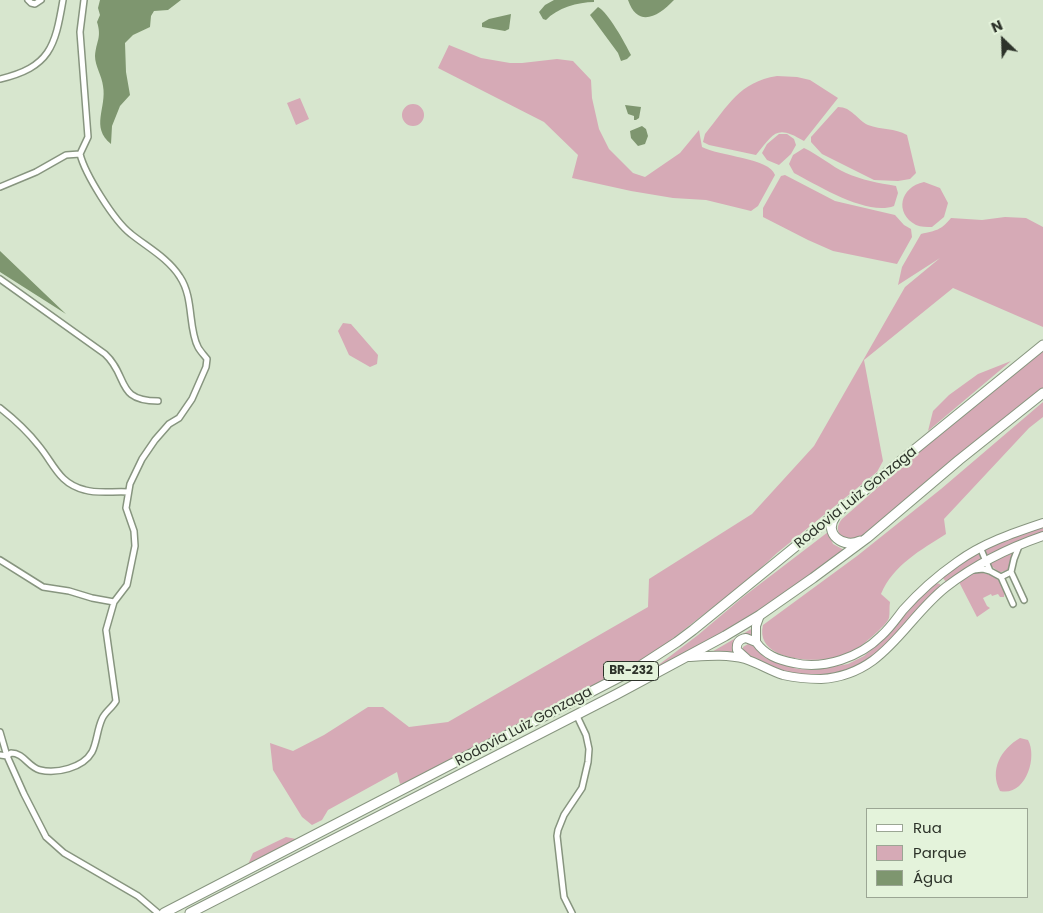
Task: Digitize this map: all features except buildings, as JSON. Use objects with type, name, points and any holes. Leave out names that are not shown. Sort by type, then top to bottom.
[{"type":"highway","name":"Rodovia Luiz Gonzaga","points":[[164,913],[660,654],[685,636],[1043,346]]},
{"type":"highway","name":"Rodovia Luiz Gonzaga","points":[[190,913],[688,657],[760,615],[867,538],[959,460],[1043,394]]},
{"type":"highway","points":[[844,508],[832,522],[836,538],[840,542],[851,544],[867,538]]},
{"type":"main road","points":[[748,661],[738,650],[738,642],[746,638],[756,642],[768,655],[779,660],[797,664],[818,665],[846,659],[859,653],[876,641],[903,610],[958,561],[980,548],[1015,532],[1043,523]]},
{"type":"main road","points":[[688,657],[725,656],[748,661],[783,675],[801,678],[822,679],[843,675],[878,658],[930,602],[966,572],[1019,544],[1043,536]]},
{"type":"main road","points":[[756,642],[756,626],[760,615]]},
{"type":"street","points":[[28,0],[35,4],[41,0]]},
{"type":"street","points":[[0,79],[29,69],[47,55],[60,22],[63,0]]},
{"type":"street","points":[[0,754],[7,756],[11,753],[18,754],[34,768],[49,770],[74,767],[91,753],[102,719],[116,701],[106,630],[114,602],[127,585],[136,546],[134,531],[126,508],[133,475],[155,440],[169,424],[179,418],[192,399],[206,367],[207,359],[198,347],[190,304],[180,277],[163,259],[118,223],[87,172],[80,154],[88,137],[80,32],[84,0]]},
{"type":"street","points":[[0,187],[36,172],[66,155],[80,154]]},
{"type":"street","points":[[0,279],[105,354],[114,364],[127,391],[134,397],[144,401],[158,401]]},
{"type":"street","points":[[0,408],[32,438],[45,453],[56,472],[66,481],[86,491],[128,492]]},
{"type":"street","points":[[1019,544],[1012,572],[1024,600]]},
{"type":"street","points":[[980,548],[990,571]]},
{"type":"street","points":[[0,560],[43,587],[114,602]]},
{"type":"street","points":[[966,572],[979,569],[990,571],[1001,577],[1013,604]]},
{"type":"street","points":[[1001,577],[1012,572]]},
{"type":"street","points":[[938,577],[945,588]]},
{"type":"street","points":[[1010,598],[1015,594],[1021,593]]},
{"type":"street","points":[[572,913],[564,897],[557,836],[561,821],[582,788],[588,762],[589,748],[576,714]]},
{"type":"street","points":[[0,732],[7,756],[46,837],[64,853],[138,896],[158,913]]},
{"type":"green space","points":[[449,45],[481,58],[510,63],[557,59],[573,61],[591,80],[592,98],[599,129],[609,149],[633,173],[645,177],[680,153],[699,130],[702,147],[754,161],[771,169],[775,175],[758,206],[751,211],[706,200],[673,198],[572,178],[578,155],[544,122],[438,68]]},
{"type":"green space","points":[[777,76],[810,80],[838,98],[804,141],[787,133],[776,133],[756,155],[703,142],[705,134],[735,97],[753,84]]},
{"type":"green space","points":[[300,98],[309,119],[296,125],[287,103]]},
{"type":"green space","points":[[413,104],[421,107],[424,115],[421,123],[413,126],[405,123],[402,115],[405,107]]},
{"type":"green space","points":[[838,107],[851,111],[868,125],[898,131],[907,135],[916,173],[910,179],[898,181],[874,180],[822,154],[811,142],[811,137]]},
{"type":"green space","points":[[779,134],[787,134],[794,139],[796,145],[791,154],[779,165],[767,160],[762,153],[767,144]]},
{"type":"green space","points":[[804,148],[835,167],[858,178],[896,186],[898,193],[894,206],[883,208],[857,203],[830,192],[794,173],[789,164],[793,155]]},
{"type":"green space","points":[[785,175],[835,201],[895,215],[904,225],[911,229],[912,237],[897,264],[833,251],[763,217],[763,208],[781,176]]},
{"type":"green space","points":[[924,182],[940,188],[948,203],[944,217],[932,227],[916,225],[909,220],[903,207],[905,195],[910,189]]},
{"type":"green space","points":[[1005,217],[1026,218],[1043,227],[1043,327],[953,288],[864,360],[883,461],[877,472],[777,553],[748,580],[654,653],[419,778],[400,784],[397,772],[328,810],[322,820],[312,825],[302,817],[273,770],[270,743],[293,751],[324,735],[368,707],[383,707],[409,727],[448,722],[648,607],[649,579],[752,514],[814,446],[905,287],[940,258],[898,285],[902,267],[921,234],[938,229],[951,218],[982,220]]},
{"type":"green space","points":[[343,323],[351,324],[378,355],[377,364],[370,367],[349,355],[338,331]]},
{"type":"green space","points":[[1043,345],[1043,394],[861,539],[850,543],[841,535],[838,526],[842,519],[993,386]]},
{"type":"green space","points":[[1011,361],[928,431],[933,411],[949,395],[978,374]]},
{"type":"green space","points":[[1043,402],[1043,417],[1029,428],[944,519],[946,534],[900,566],[886,584],[881,594],[890,602],[889,618],[872,636],[851,652],[842,656],[819,660],[790,657],[768,647],[763,637],[763,625],[857,556],[941,489]]},
{"type":"green space","points":[[1043,525],[1043,533],[986,557],[983,551],[1009,538]]},
{"type":"green space","points":[[828,532],[833,544],[846,551],[759,613],[640,679],[698,635],[743,597]]},
{"type":"green space","points":[[979,551],[983,559],[947,583],[942,577]]},
{"type":"green space","points":[[1012,552],[1014,554],[1011,564],[1003,572],[999,572],[990,565],[991,562]]},
{"type":"green space","points":[[978,572],[993,576],[1001,582],[1004,597],[1000,597],[998,594],[992,596],[991,594],[983,598],[990,608],[977,617],[959,582],[969,575]]},
{"type":"green space","points":[[936,583],[940,584],[941,588],[894,641],[860,667],[821,679],[782,673],[743,654],[743,647],[748,644],[754,645],[764,657],[798,669],[815,670],[848,664],[864,656],[877,645]]},
{"type":"green space","points":[[753,628],[754,639],[736,641],[743,659],[710,653]]},
{"type":"green space","points":[[1020,738],[1028,740],[1031,748],[1030,766],[1027,774],[1016,788],[1009,791],[1000,791],[997,783],[996,768],[1002,754]]},
{"type":"green space","points":[[286,837],[301,840],[246,869],[253,853]]},
{"type":"water","points":[[100,0],[181,0],[168,10],[154,11],[151,16],[150,27],[133,35],[125,43],[126,72],[130,95],[120,106],[112,126],[111,144],[101,131],[100,124],[104,94],[95,56],[99,36],[97,22],[100,15],[98,8]]},
{"type":"water","points":[[554,0],[594,0],[594,2],[568,6],[546,20],[543,19],[539,12],[545,5]]},
{"type":"water","points":[[628,0],[674,0],[655,15],[643,17],[632,9]]},
{"type":"water","points":[[598,7],[611,21],[625,43],[631,55],[627,59],[621,61],[618,53],[590,15]]},
{"type":"water","points":[[511,14],[509,29],[505,31],[482,27],[482,23],[489,19]]},
{"type":"water","points":[[625,105],[641,107],[639,118],[634,120],[634,116],[628,114]]},
{"type":"water","points":[[642,126],[646,129],[648,136],[645,144],[638,146],[631,138],[630,131]]},
{"type":"water","points":[[0,251],[66,314],[0,272]]}]
